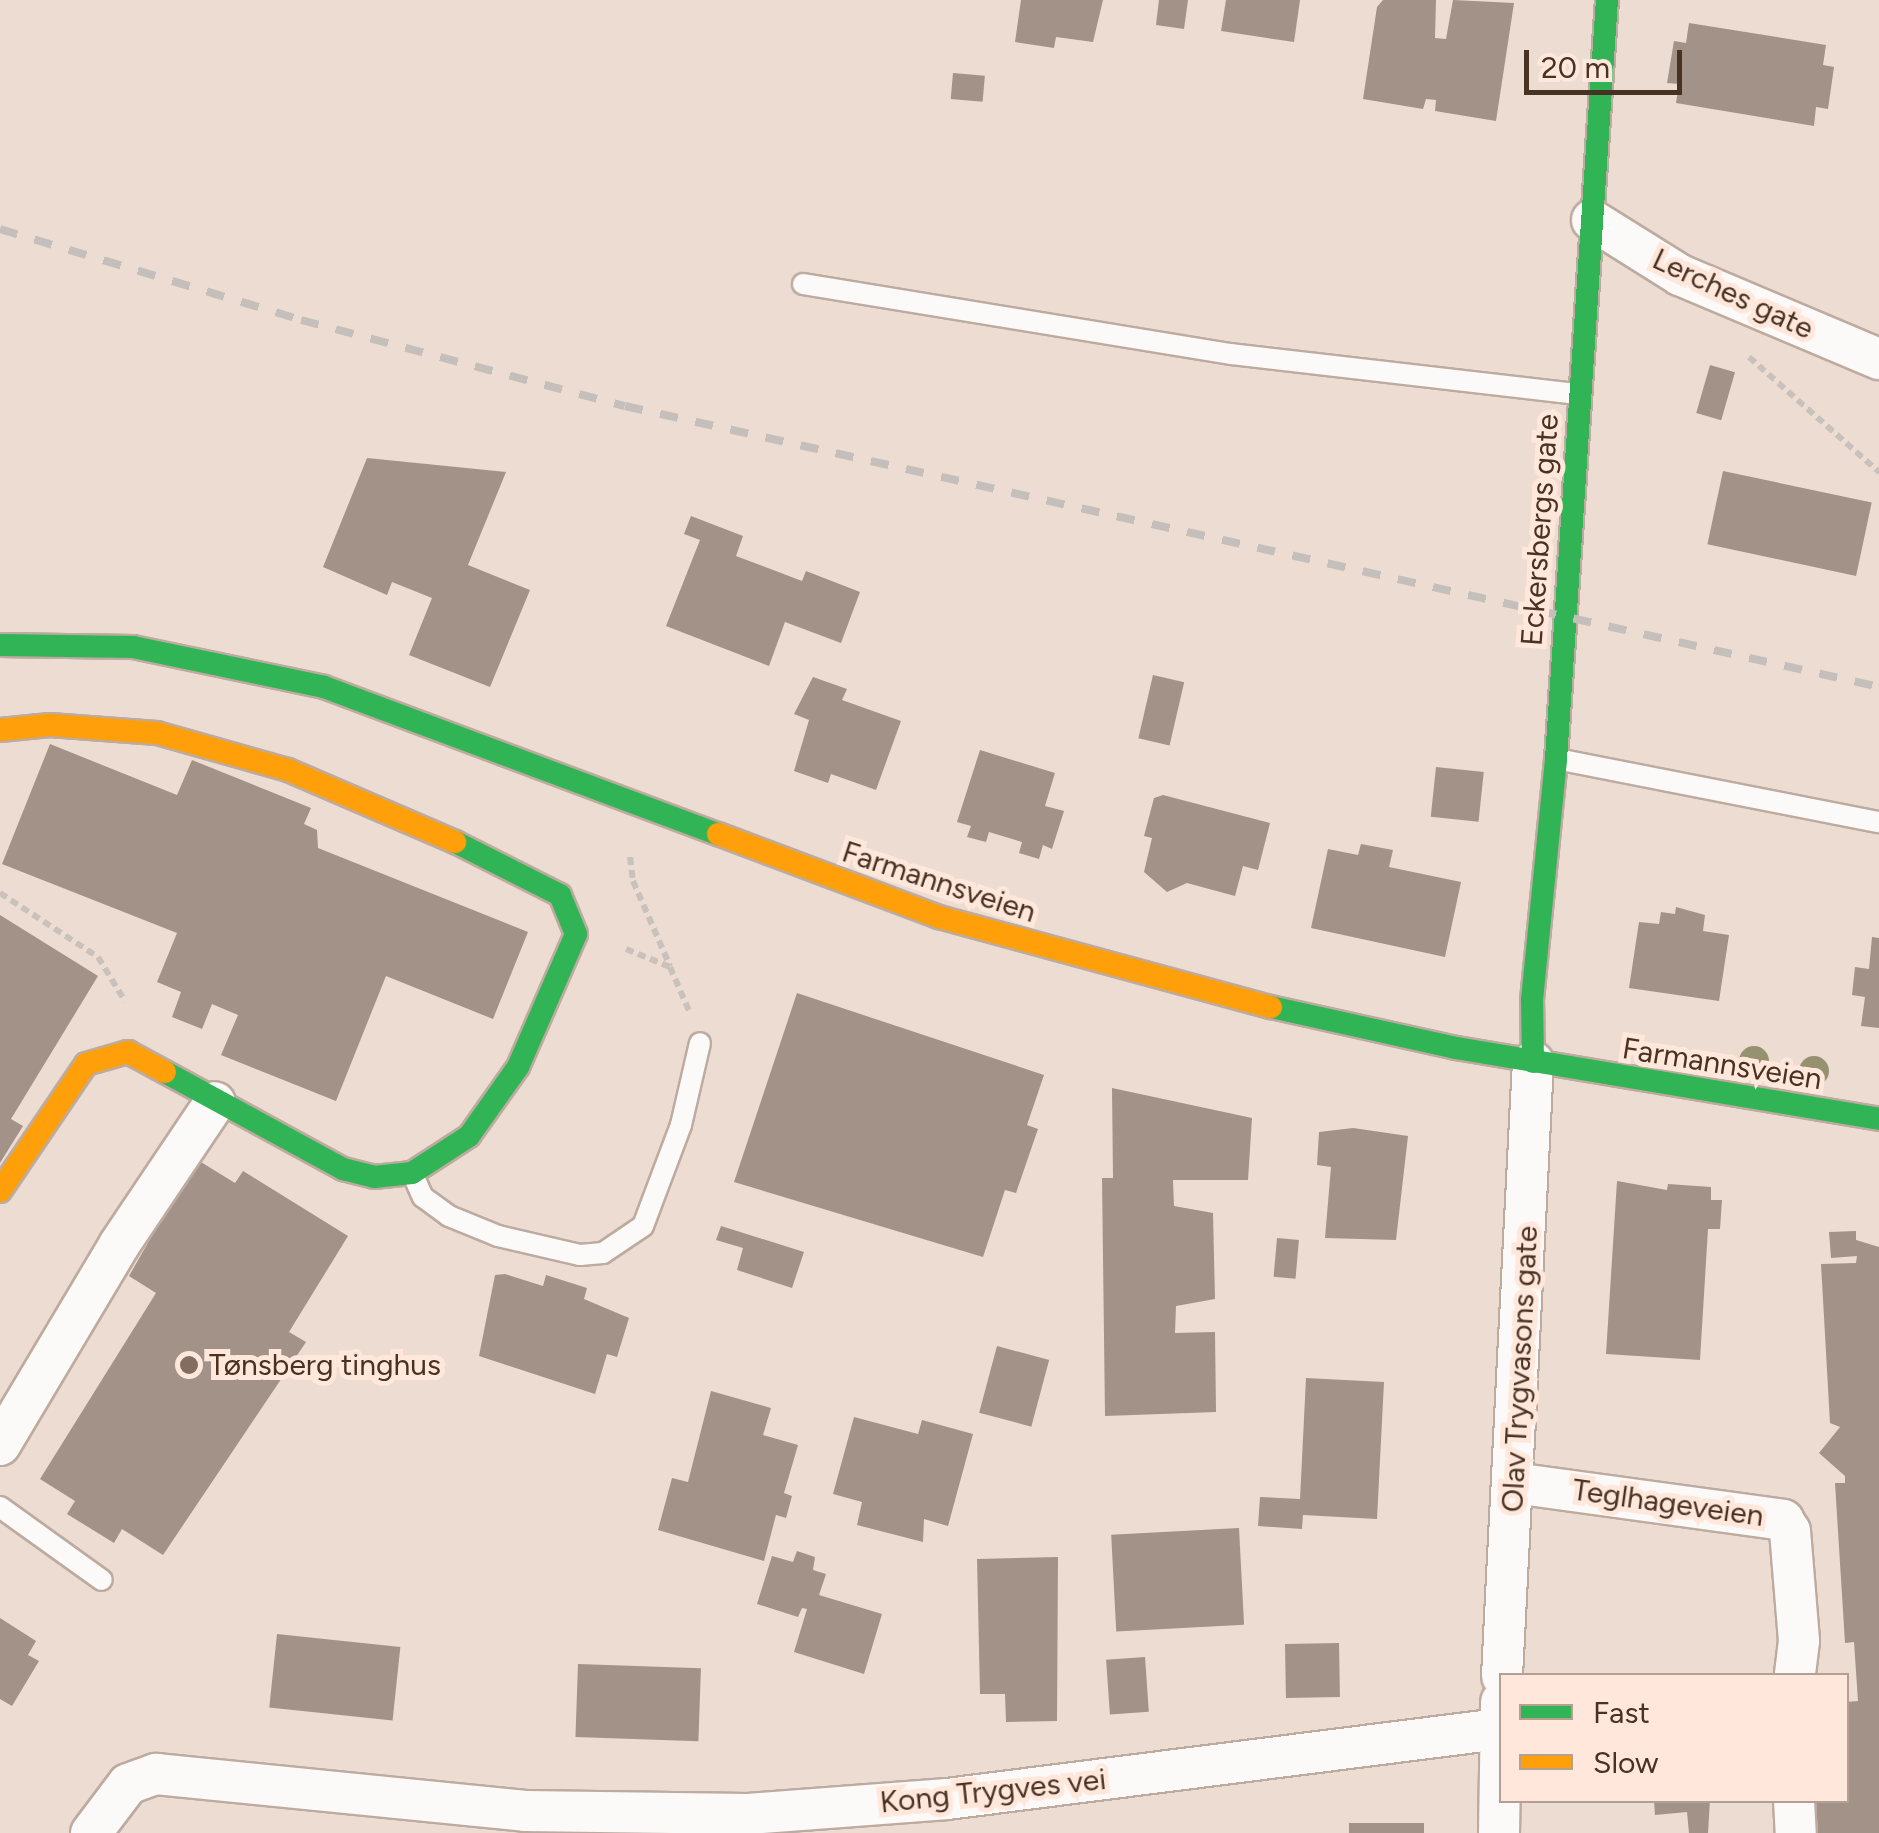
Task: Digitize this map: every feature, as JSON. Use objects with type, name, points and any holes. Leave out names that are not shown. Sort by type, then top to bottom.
[{"type":"main road","name":"Eckersbergs gate","points":[[1533,1062],[1532,1000],[1556,759],[1607,0]]},
{"type":"main road","name":"Farmannsveien","points":[[0,645],[133,647],[324,687],[939,917],[1182,987],[1533,1062],[1879,1119]]},
{"type":"main road","points":[[0,730],[50,724],[157,733],[272,764],[516,869],[560,895],[576,934],[518,1067],[469,1136],[412,1173],[374,1177],[343,1169],[128,1052],[86,1064],[70,1081],[0,1190]]},
{"type":"street","name":"Lerches gate","points":[[1592,220],[1680,275],[1879,359]]},
{"type":"street","name":"Olav Trygvasons gate","points":[[1502,1673],[1533,1062]]},
{"type":"street","points":[[0,1445],[119,1245],[216,1102]]},
{"type":"street","name":"Teglhageveien","points":[[1514,1483],[1783,1520],[1790,1531],[1798,1623],[1795,1673]]},
{"type":"street","name":"Kong Trygves vei","points":[[91,1833],[128,1784],[156,1774],[524,1822],[748,1814],[947,1799],[1499,1710]]},
{"type":"street","points":[[1499,1803],[1499,1833]]},
{"type":"street","points":[[1794,1803],[1796,1833]]},
{"type":"lane","points":[[803,284],[1231,354],[1579,394]]},
{"type":"lane","points":[[1556,759],[1879,822]]},
{"type":"lane","points":[[412,1173],[423,1196],[449,1216],[498,1236],[580,1255],[603,1252],[643,1226],[681,1124],[700,1042]]},
{"type":"lane","points":[[0,1507],[102,1580]]},
{"type":"path","points":[[1736,341],[1879,472]]},
{"type":"path","points":[[628,846],[633,881],[700,1042]]},
{"type":"path","points":[[0,893],[98,957],[125,999],[128,1052]]},
{"type":"path","points":[[576,934],[670,968]]},
{"type":"building","points":[[1021,0],[1103,0],[1093,42],[1056,37],[1054,48],[1015,42]]},
{"type":"building","points":[[1159,0],[1188,0],[1184,29],[1156,25]]},
{"type":"building","points":[[1226,0],[1300,0],[1294,42],[1221,31]]},
{"type":"building","points":[[1383,0],[1436,0],[1435,38],[1446,39],[1453,0],[1514,3],[1496,121],[1435,111],[1436,100],[1426,99],[1423,109],[1363,99],[1377,7]]},
{"type":"building","points":[[1689,23],[1826,45],[1823,65],[1834,67],[1828,109],[1816,107],[1814,126],[1676,103],[1679,84],[1667,83],[1674,41],[1686,43]]},
{"type":"building","points":[[953,73],[985,76],[983,102],[951,99]]},
{"type":"building","points":[[1710,365],[1735,372],[1721,420],[1696,413]]},
{"type":"building","points":[[367,458],[506,472],[468,565],[530,590],[490,687],[409,655],[432,598],[392,582],[387,595],[323,567]]},
{"type":"building","points":[[1723,471],[1872,503],[1856,576],[1707,544]]},
{"type":"building","points":[[691,516],[743,536],[736,556],[802,581],[806,571],[860,592],[841,643],[785,622],[769,666],[666,626],[700,540],[684,534]]},
{"type":"building","points":[[1153,675],[1184,682],[1170,746],[1138,738]]},
{"type":"building","points":[[813,677],[847,689],[842,700],[901,721],[876,790],[831,774],[828,783],[794,771],[809,720],[794,714]]},
{"type":"building","points":[[50,744],[177,795],[192,760],[311,808],[304,824],[317,830],[318,848],[528,932],[493,1019],[386,976],[336,1101],[221,1055],[238,1015],[212,1004],[202,1029],[172,1017],[181,992],[157,982],[177,933],[2,864]]},
{"type":"building","points":[[980,750],[1055,773],[1045,806],[1064,811],[1052,849],[1043,845],[1039,859],[1019,853],[1022,842],[989,832],[986,842],[967,837],[971,826],[957,822]]},
{"type":"building","points":[[1436,767],[1484,772],[1479,822],[1431,817]]},
{"type":"building","points":[[1163,795],[1270,823],[1258,870],[1243,866],[1235,896],[1187,883],[1167,892],[1144,872],[1152,838],[1144,836],[1154,798]]},
{"type":"building","points":[[1361,844],[1393,850],[1389,867],[1461,882],[1445,957],[1311,928],[1328,849],[1358,855]]},
{"type":"building","points":[[1676,907],[1705,915],[1703,931],[1729,935],[1719,1001],[1629,988],[1639,922],[1659,924],[1661,912],[1675,914]]},
{"type":"building","points":[[0,915],[98,976],[11,1119],[23,1126],[0,1163]]},
{"type":"building","points":[[1872,937],[1879,938],[1879,1028],[1861,1026],[1865,997],[1852,995],[1855,967],[1869,969]]},
{"type":"building","points":[[797,993],[1044,1075],[1027,1125],[1038,1129],[1016,1193],[1005,1190],[983,1257],[734,1182]]},
{"type":"building","points":[[1112,1088],[1252,1118],[1248,1180],[1173,1180],[1174,1206],[1213,1213],[1215,1299],[1176,1306],[1175,1333],[1215,1332],[1216,1412],[1105,1416],[1102,1178],[1113,1178]]},
{"type":"building","points":[[1353,1128],[1408,1136],[1396,1240],[1325,1238],[1331,1167],[1317,1165],[1319,1132]]},
{"type":"building","points":[[196,1159],[235,1183],[243,1171],[348,1236],[289,1332],[306,1342],[163,1555],[122,1529],[114,1543],[67,1514],[75,1501],[40,1479],[156,1293],[129,1276]]},
{"type":"building","points":[[1617,1181],[1667,1190],[1668,1184],[1711,1187],[1711,1200],[1722,1200],[1720,1229],[1708,1229],[1700,1360],[1606,1354]]},
{"type":"building","points":[[721,1226],[804,1252],[792,1288],[737,1270],[743,1248],[716,1240]]},
{"type":"building","points":[[1856,1231],[1856,1240],[1879,1247],[1879,1833],[1818,1833],[1816,1803],[1849,1803],[1849,1702],[1858,1701],[1854,1642],[1845,1643],[1835,1483],[1845,1483],[1845,1476],[1819,1453],[1840,1427],[1830,1423],[1821,1264],[1856,1263],[1857,1256],[1831,1258],[1829,1232]]},
{"type":"building","points":[[1277,1238],[1299,1240],[1296,1279],[1274,1277]]},
{"type":"building","points":[[505,1274],[543,1286],[546,1275],[587,1288],[584,1299],[629,1318],[617,1357],[607,1354],[595,1394],[479,1356],[495,1275]]},
{"type":"building","points":[[997,1346],[1049,1360],[1031,1427],[979,1413]]},
{"type":"building","points":[[1306,1378],[1384,1382],[1377,1519],[1303,1515],[1302,1529],[1258,1526],[1260,1497],[1300,1499]]},
{"type":"building","points":[[711,1391],[771,1408],[763,1435],[798,1445],[784,1493],[792,1496],[786,1518],[776,1515],[764,1561],[658,1530],[672,1478],[688,1482]]},
{"type":"building","points":[[854,1417],[918,1434],[922,1420],[973,1434],[948,1526],[924,1519],[923,1542],[857,1525],[862,1502],[833,1494]]},
{"type":"building","points":[[1239,1528],[1244,1625],[1116,1632],[1111,1535]]},
{"type":"building","points":[[797,1551],[815,1557],[813,1570],[826,1574],[819,1595],[882,1614],[864,1674],[794,1652],[807,1609],[802,1608],[798,1617],[757,1604],[772,1556],[793,1562]]},
{"type":"building","points":[[1058,1557],[1057,1721],[1006,1722],[1005,1694],[980,1694],[977,1559]]},
{"type":"building","points":[[0,1618],[36,1641],[28,1655],[39,1661],[12,1706],[0,1699]]},
{"type":"building","points":[[277,1634],[400,1647],[393,1721],[269,1708]]},
{"type":"building","points":[[1339,1643],[1340,1697],[1286,1698],[1285,1644]]},
{"type":"building","points":[[1145,1657],[1149,1712],[1110,1715],[1106,1660]]},
{"type":"building","points":[[578,1664],[701,1668],[698,1741],[575,1737]]},
{"type":"building","points":[[1654,1803],[1710,1803],[1708,1833],[1689,1833],[1687,1812],[1655,1815]]},
{"type":"building","points":[[1349,1823],[1424,1823],[1424,1833],[1349,1833]]},
{"type":"railway","points":[[0,229],[301,320],[625,406],[1879,687]]},
{"type":"traffic: fast","points":[[1533,1062],[1532,1000],[1556,759],[1607,0]]},
{"type":"traffic: fast","points":[[0,645],[133,647],[324,687],[718,834]]},
{"type":"traffic: fast","points":[[165,1072],[343,1169],[374,1177],[412,1173],[469,1136],[518,1067],[576,934],[560,895],[455,842]]},
{"type":"traffic: fast","points":[[1271,1007],[1456,1048],[1879,1119]]},
{"type":"traffic: slow","points":[[0,730],[50,725],[157,733],[288,770],[455,842]]},
{"type":"traffic: slow","points":[[718,834],[939,917],[1271,1007]]},
{"type":"traffic: slow","points":[[0,1191],[86,1064],[128,1052],[165,1072]]},
{"type":"place","name":"Tønsberg tinghus","points":[[189,1365]]}]
